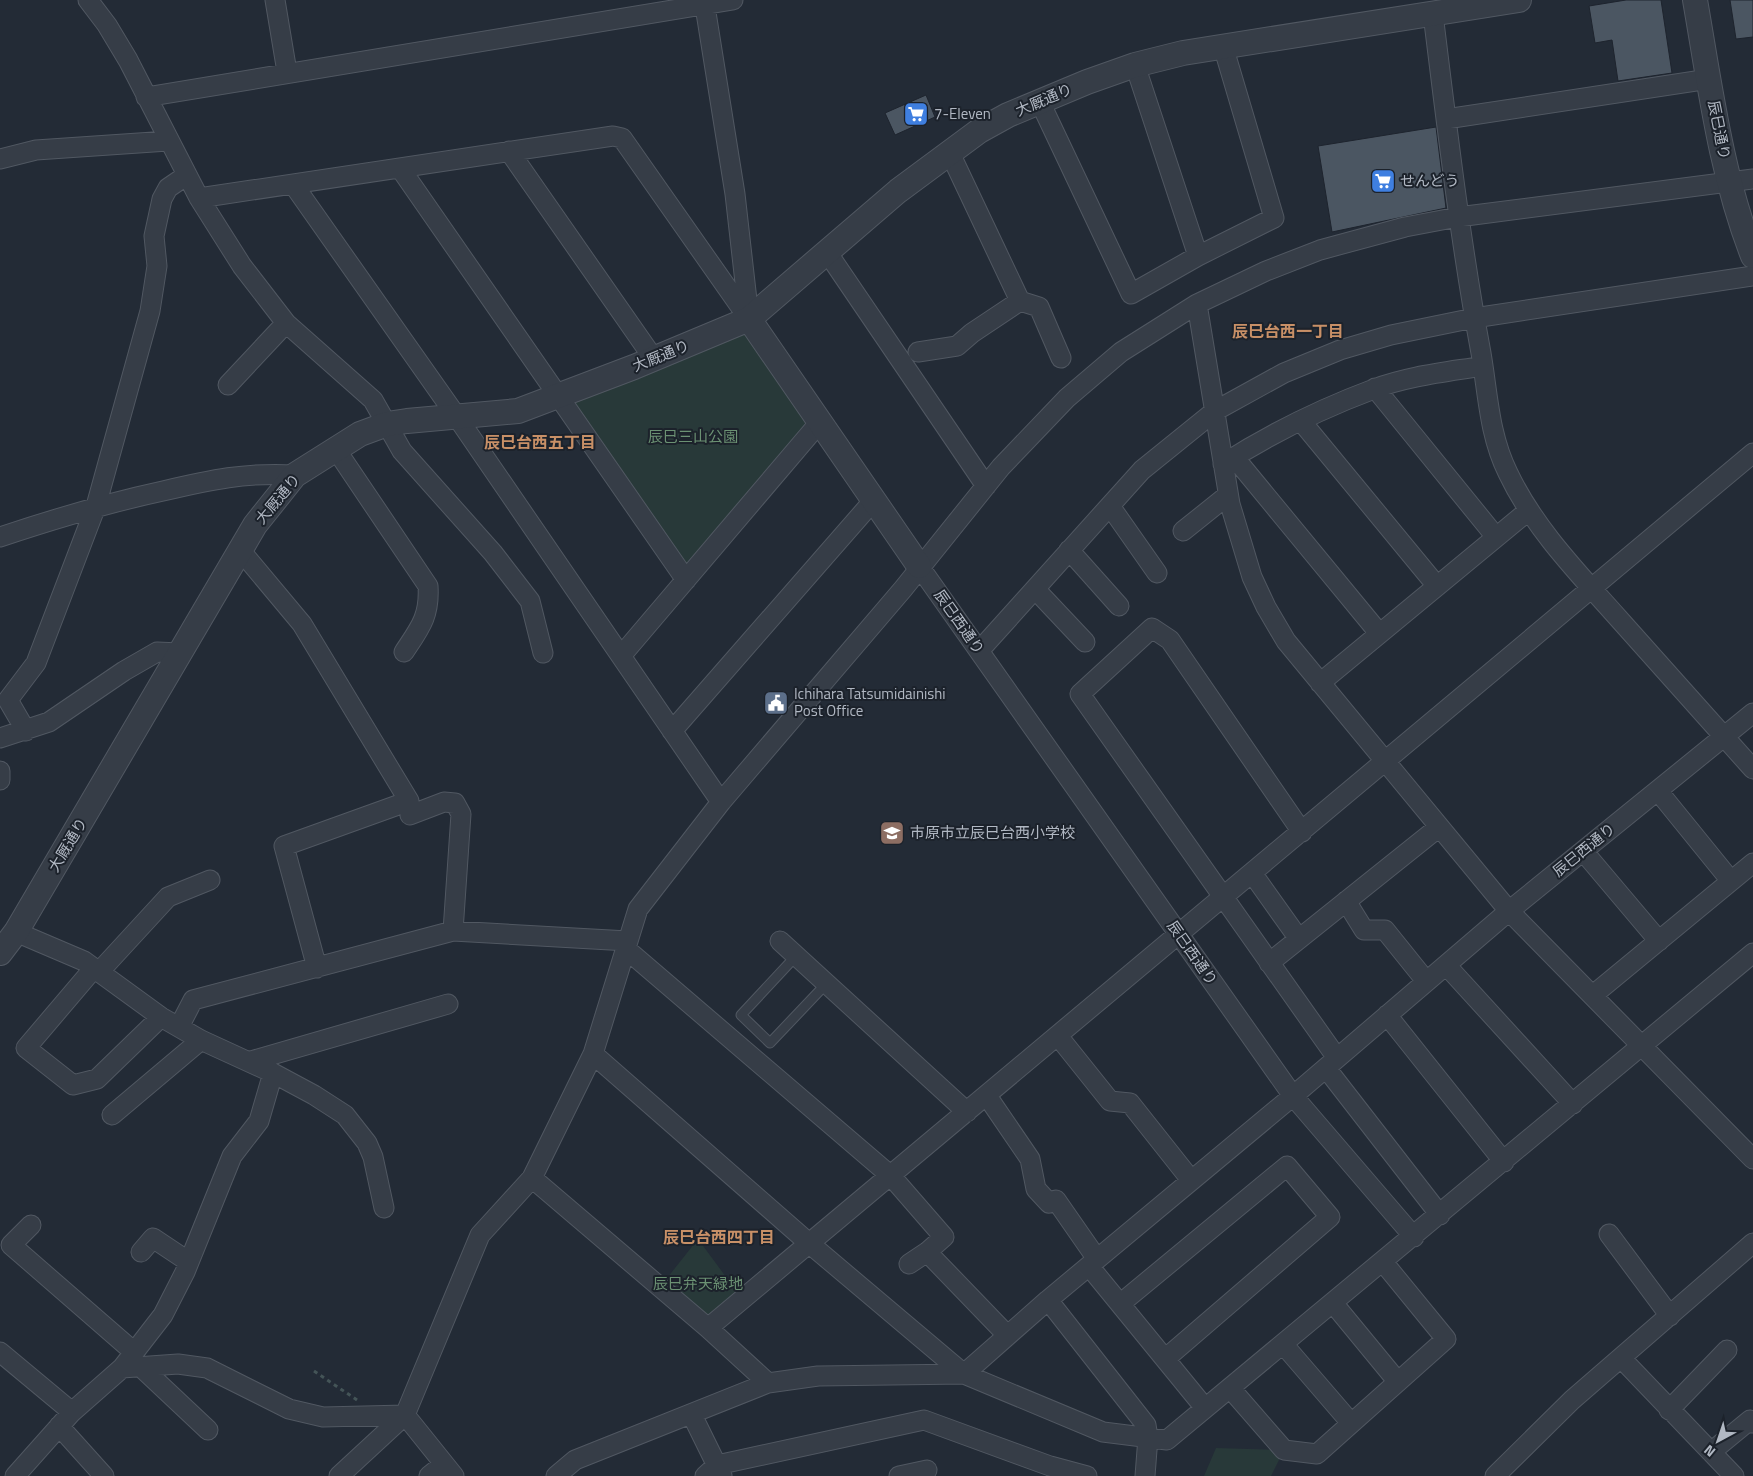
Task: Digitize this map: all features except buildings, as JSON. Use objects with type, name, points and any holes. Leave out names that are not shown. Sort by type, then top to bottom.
[{"type":"street","points":[[88,0],[112,32],[186,175],[242,266],[286,323],[372,400],[402,451],[493,553],[530,601],[543,653]]},
{"type":"street","points":[[276,0],[287,72]]},
{"type":"street","points":[[146,97],[704,3],[733,0]]},
{"type":"street","name":"大厩通り","points":[[0,953],[16,932],[240,551],[269,505],[295,476],[335,448],[360,434],[387,424],[518,411],[749,320],[898,191],[949,151],[979,131],[1087,82],[1136,66],[1223,46],[1519,0]]},
{"type":"street","name":"辰巳通り","points":[[1696,0],[1728,182],[1741,226],[1753,256]]},
{"type":"street","points":[[704,3],[735,194],[749,320]]},
{"type":"street","points":[[1432,14],[1458,218],[1493,435],[1507,472],[1528,511],[1592,589],[1753,769]]},
{"type":"street","points":[[1040,102],[1131,294],[1198,256],[1274,218],[1223,46]]},
{"type":"street","points":[[1136,66],[1198,256]]},
{"type":"street","points":[[1446,119],[1709,80]]},
{"type":"street","points":[[199,198],[613,136],[622,138],[749,320]]},
{"type":"street","points":[[0,159],[36,150],[168,141]]},
{"type":"street","points":[[509,151],[654,359]]},
{"type":"street","points":[[949,151],[1020,301],[1039,307],[1061,358]]},
{"type":"street","points":[[400,168],[686,580]]},
{"type":"street","points":[[26,731],[8,700],[36,663],[96,506],[150,311],[157,266],[154,236],[162,199],[168,188],[186,175]]},
{"type":"street","points":[[339,1476],[405,1416],[480,1235],[532,1178],[593,1054],[638,909],[721,802],[902,589],[986,486],[1044,420],[1067,398],[1121,352],[1197,304],[1266,271],[1320,250],[1397,229],[1458,218],[1753,179]]},
{"type":"street","points":[[293,184],[457,417],[721,802]]},
{"type":"street","points":[[827,252],[986,486]]},
{"type":"street","points":[[979,651],[1142,470],[1215,411],[1284,373],[1340,350],[1391,335],[1474,318],[1753,276]]},
{"type":"street","points":[[918,352],[957,346],[972,333],[1020,301]]},
{"type":"street","points":[[1197,304],[1215,411],[1229,460],[1228,495],[1240,543],[1266,607],[1286,641],[1509,911],[1643,1045],[1753,1159]]},
{"type":"street","name":"辰巳西通り","points":[[749,320],[919,566],[1293,1096],[1509,911],[1753,713]]},
{"type":"street","points":[[228,385],[286,323]]},
{"type":"street","points":[[1229,460],[1301,421],[1375,388],[1430,375],[1483,366]]},
{"type":"street","points":[[1375,388],[1496,537]]},
{"type":"street","points":[[1301,421],[1437,586]]},
{"type":"street","points":[[621,656],[820,422]]},
{"type":"street","points":[[335,448],[428,586],[430,604],[423,624],[404,652]]},
{"type":"street","points":[[708,1328],[1753,454]]},
{"type":"street","points":[[1229,460],[1379,633]]},
{"type":"street","points":[[0,536],[96,506],[222,478],[262,473],[295,476]]},
{"type":"street","points":[[1183,531],[1228,495]]},
{"type":"street","points":[[672,731],[874,500]]},
{"type":"street","points":[[1110,506],[1157,573]]},
{"type":"street","points":[[1320,683],[1528,511]]},
{"type":"street","points":[[1069,550],[1119,606]]},
{"type":"street","points":[[240,551],[302,624],[409,801],[284,846],[317,968]]},
{"type":"street","points":[[1034,589],[1085,642]]},
{"type":"street","points":[[1302,832],[1170,640],[1152,628],[1080,694],[1269,963],[1331,1063],[1440,1215]]},
{"type":"street","points":[[0,738],[50,722],[124,671],[157,652],[180,653]]},
{"type":"street","points":[[0,771],[0,780]]},
{"type":"street","points":[[1658,791],[1732,881]]},
{"type":"street","points":[[410,815],[444,802],[455,803],[461,814],[453,931]]},
{"type":"street","points":[[1269,963],[1439,827]]},
{"type":"street","points":[[1583,851],[1659,941]]},
{"type":"street","points":[[1593,995],[1753,863]]},
{"type":"street","points":[[1252,873],[1299,939]]},
{"type":"street","points":[[160,1017],[97,1079],[73,1085],[26,1048],[97,970],[168,897],[210,880]]},
{"type":"street","points":[[1346,901],[1364,930],[1385,930],[1426,981]]},
{"type":"street","points":[[179,1027],[193,1000],[453,931],[627,945],[891,1176],[944,1237],[909,1264]]},
{"type":"street","points":[[16,932],[84,960],[160,1017],[201,1040],[251,1061],[314,1095],[345,1115],[367,1143],[373,1157],[384,1208]]},
{"type":"street","points":[[780,941],[967,1112]]},
{"type":"street","points":[[593,1054],[810,1244],[964,1374],[1103,1432],[1167,1440],[1753,954]]},
{"type":"street","points":[[1446,965],[1573,1104]]},
{"type":"street","points":[[251,1061],[448,1004]]},
{"type":"street","points":[[1386,1015],[1504,1162]]},
{"type":"street","points":[[1058,1036],[1110,1101],[1130,1103],[1191,1180]]},
{"type":"street","points":[[112,1115],[201,1040]]},
{"type":"street","points":[[138,1360],[189,1262],[232,1156],[259,1121],[273,1073]]},
{"type":"street","points":[[987,1096],[1030,1159],[1036,1189],[1050,1204],[1056,1200],[1120,1304],[1205,1408]]},
{"type":"street","points":[[556,1476],[575,1460],[692,1415],[768,1383],[818,1376],[964,1374],[1048,1300],[1293,1096],[1414,1237]]},
{"type":"street","points":[[1120,1304],[1287,1166],[1330,1217],[1165,1359]]},
{"type":"street","points":[[532,1178],[708,1328],[768,1383]]},
{"type":"street","points":[[31,1225],[11,1245],[138,1360],[208,1430]]},
{"type":"street","points":[[1609,1234],[1670,1316]]},
{"type":"street","points":[[141,1252],[153,1238],[189,1262]]},
{"type":"street","points":[[1495,1476],[1572,1400],[1750,1250]]},
{"type":"street","points":[[927,1252],[1007,1335]]},
{"type":"street","points":[[1230,1388],[1284,1450],[1317,1454],[1446,1339],[1382,1262]]},
{"type":"street","points":[[1048,1300],[1146,1425],[1148,1437],[1146,1476]]},
{"type":"street","points":[[1333,1303],[1398,1382]]},
{"type":"street","points":[[1283,1344],[1351,1423]]},
{"type":"street","points":[[1670,1410],[1727,1350]]},
{"type":"street","points":[[0,1352],[66,1419],[104,1476]]},
{"type":"street","points":[[1621,1358],[1734,1476]]},
{"type":"street","points":[[18,1475],[66,1419],[122,1368],[138,1360],[207,1368],[289,1409],[324,1417],[405,1416]]},
{"type":"street","points":[[692,1415],[715,1472],[924,1420],[1050,1466],[1087,1476]]},
{"type":"street","points":[[405,1416],[449,1470],[429,1476]]},
{"type":"street","points":[[1711,1452],[1750,1420],[1753,1422]]},
{"type":"street","points":[[898,1476],[927,1470]]},
{"type":"lane","points":[[796,956],[741,1015],[770,1043],[826,984]]},
{"type":"path","points":[[314,1371],[360,1402]]},
{"type":"green space","name":"辰巳三山公園","points":[[749,319],[820,422],[686,580],[558,396]]},
{"type":"green space","name":"辰巳弁天緑地","points":[[698,1239],[743,1300],[708,1328],[660,1287]]},
{"type":"green space","points":[[1216,1448],[1284,1450],[1271,1476],[1204,1476]]},
{"type":"place","name":"7-Eleven","points":[[916,114]]},
{"type":"place","name":"せんどう","points":[[1383,181]]},
{"type":"place","name":"Ichihara Tatsumidainishi Post Office","points":[[776,703]]},
{"type":"place","name":"市原市立辰巳台西小学校","points":[[892,833]]},
{"type":"district","name":"辰巳台西一丁目","points":[[1288,331]]},
{"type":"district","name":"辰巳台西五丁目","points":[[540,442]]},
{"type":"district","name":"辰巳台西四丁目","points":[[719,1237]]}]
